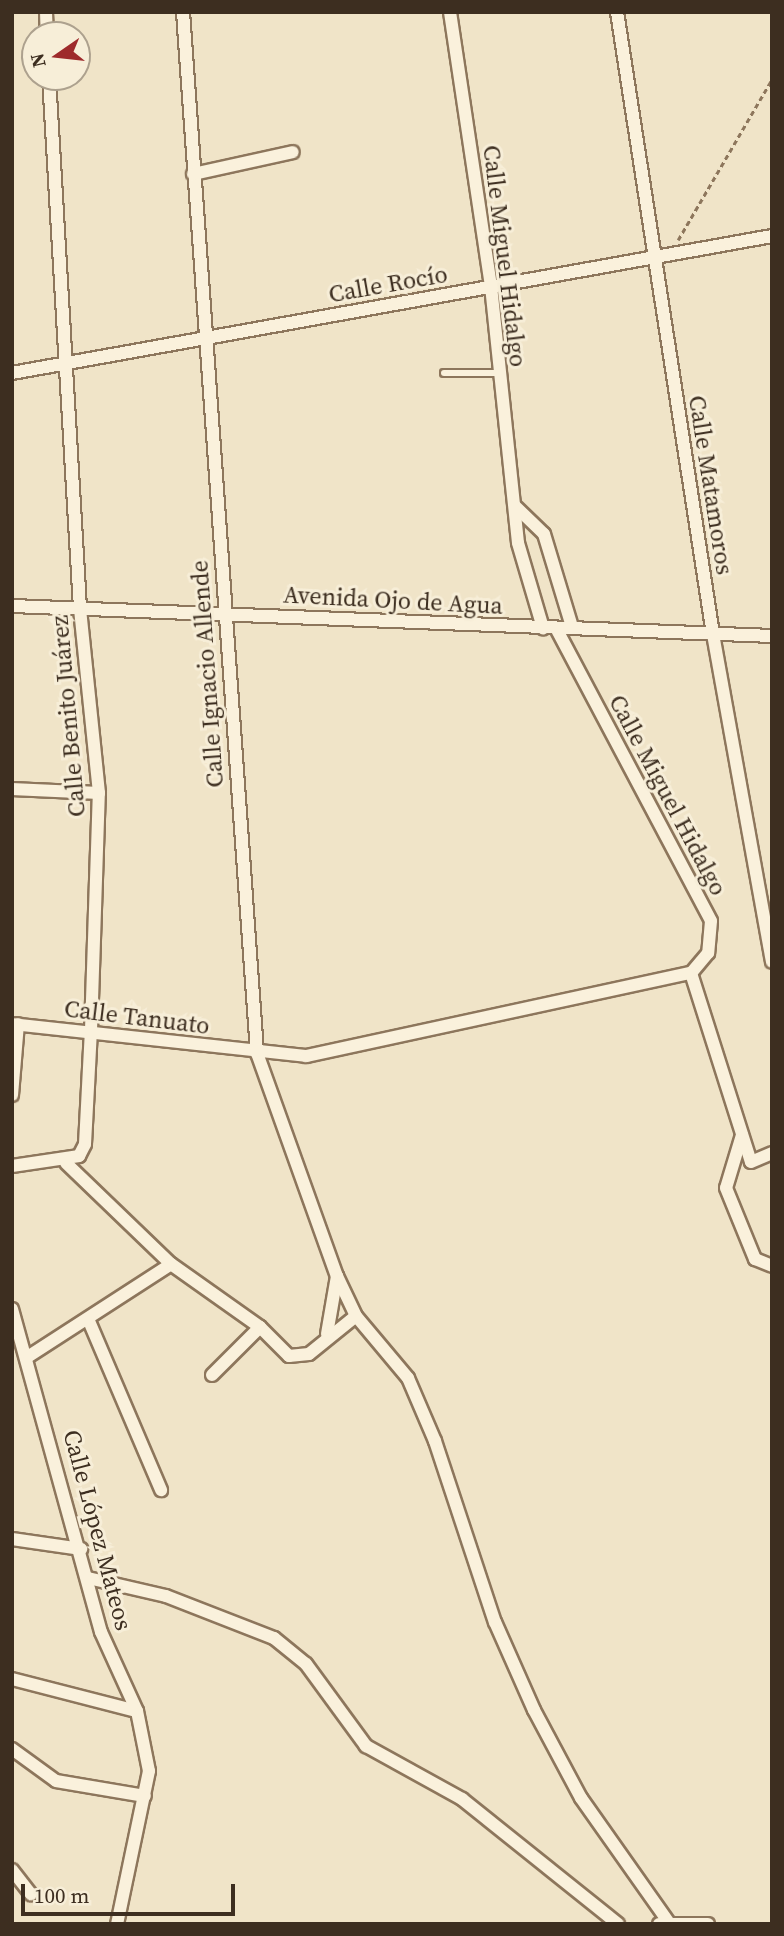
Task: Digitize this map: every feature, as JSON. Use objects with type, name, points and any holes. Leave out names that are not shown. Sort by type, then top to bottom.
[{"type":"street","name":"Calle Ignacio Allende","points":[[183,12],[203,339],[257,1053],[337,1276],[356,1316],[408,1378],[495,1622],[534,1710],[582,1798],[670,1923]]},
{"type":"street","name":"Calle Miguel Hidalgo","points":[[450,12],[491,286],[514,506],[542,628]]},
{"type":"street","name":"Calle Matamoros","points":[[617,12],[713,634],[772,962]]},
{"type":"street","name":"Calle Benito Juárez","points":[[50,91],[80,608],[99,793],[85,1144],[65,1163]]},
{"type":"street","points":[[193,174],[293,152]]},
{"type":"street","name":"Calle Rocío","points":[[12,373],[772,236]]},
{"type":"street","points":[[514,506],[544,534],[572,627]]},
{"type":"street","name":"Avenida Ojo de Agua","points":[[12,606],[772,636]]},
{"type":"street","name":"Calle Miguel Hidalgo","points":[[556,628],[711,921],[708,953],[691,974]]},
{"type":"street","points":[[12,789],[99,793]]},
{"type":"street","points":[[691,974],[751,1162],[772,1153]]},
{"type":"street","name":"Calle Tanuato","points":[[15,1024],[91,1030],[257,1053],[306,1056],[691,974]]},
{"type":"street","points":[[12,1096],[15,1024]]},
{"type":"street","points":[[743,1135],[726,1188],[755,1259],[772,1266]]},
{"type":"street","points":[[12,1166],[65,1163],[171,1264],[260,1327],[298,1358],[327,1334],[356,1316]]},
{"type":"street","points":[[29,1356],[89,1321],[171,1264]]},
{"type":"street","points":[[327,1334],[337,1276]]},
{"type":"street","name":"Calle López Mateos","points":[[12,1309],[29,1356],[101,1632],[137,1712],[149,1771],[117,1924]]},
{"type":"street","points":[[89,1321],[161,1490]]},
{"type":"street","points":[[212,1375],[260,1327]]},
{"type":"street","points":[[12,1539],[81,1549]]},
{"type":"street","points":[[88,1578],[166,1596],[274,1638],[306,1664],[366,1746],[462,1799],[618,1924]]},
{"type":"street","points":[[12,1679],[137,1712]]},
{"type":"street","points":[[12,1749],[56,1782],[145,1796]]},
{"type":"street","points":[[12,1870],[32,1894]]},
{"type":"street","points":[[659,1924],[708,1924]]},
{"type":"lane","points":[[444,373],[499,373]]},
{"type":"path","points":[[669,255],[772,79]]}]
